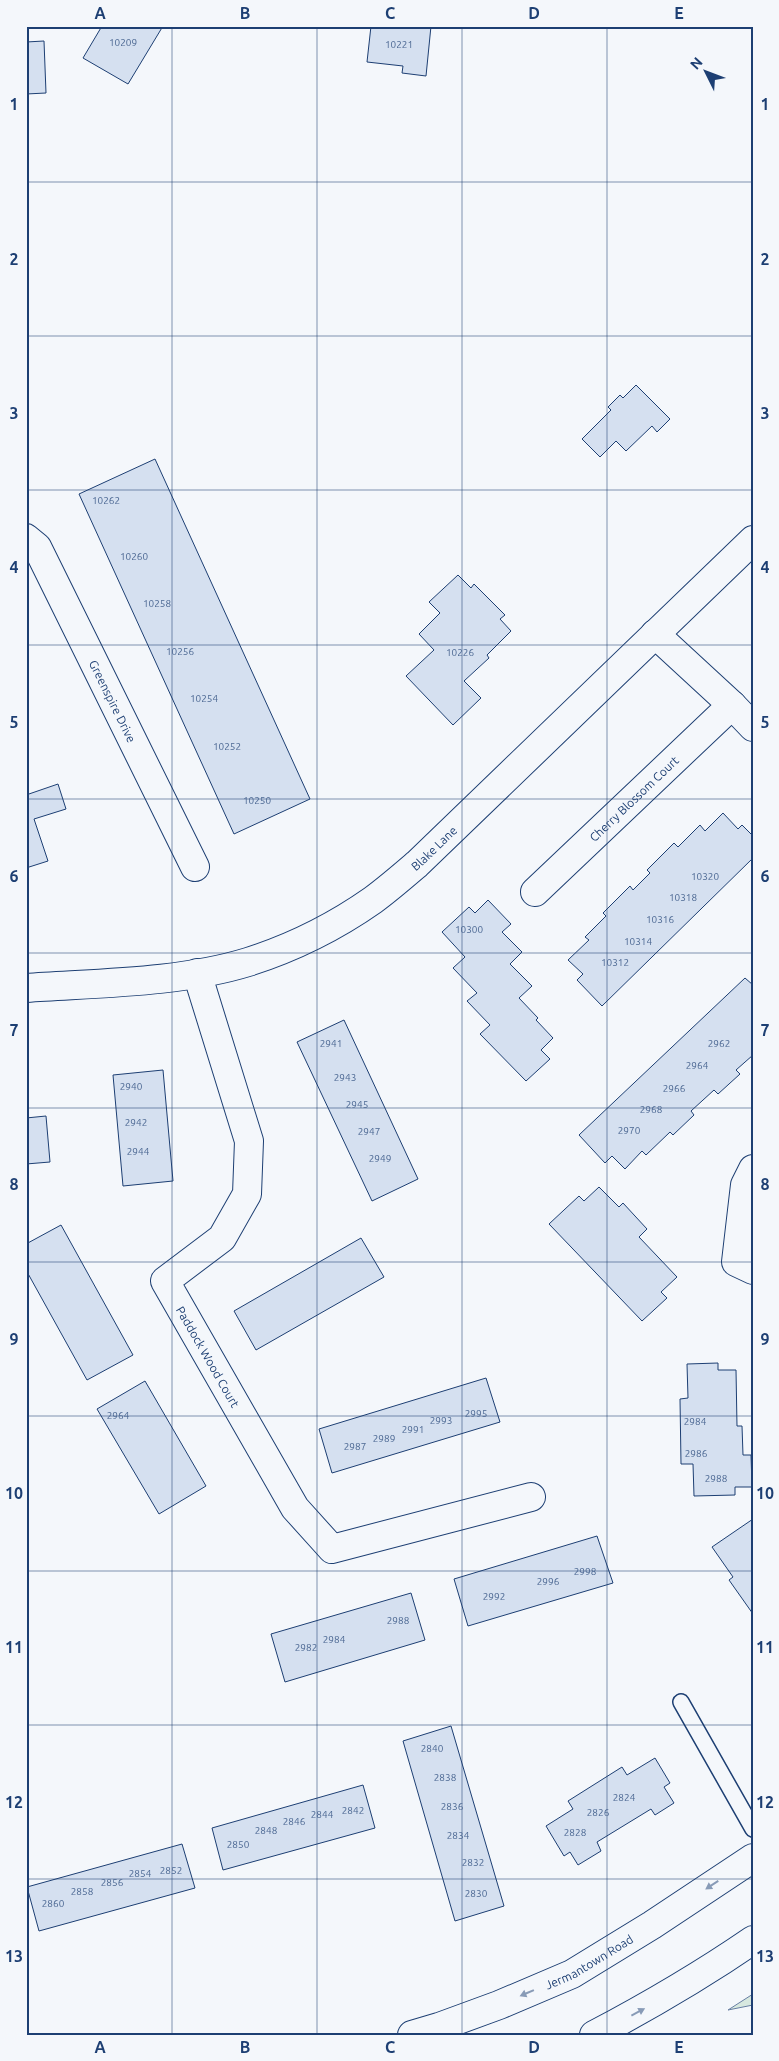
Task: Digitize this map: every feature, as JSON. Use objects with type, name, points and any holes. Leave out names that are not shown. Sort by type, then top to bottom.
[{"type":"street","name":"Greenspire Drive","points":[[26,538],[37,547],[195,868]]},
{"type":"street","name":"Blake Lane","points":[[26,988],[159,978],[197,973],[246,962],[274,952],[346,917],[374,899],[417,864],[753,540]]},
{"type":"street","points":[[655,634],[732,705],[753,727]]},
{"type":"street","name":"Cherry Blossom Court","points":[[535,892],[732,705]]},
{"type":"street","name":"Paddock Wood Court","points":[[197,973],[249,1141],[247,1194],[222,1238],[165,1282],[295,1508],[332,1549],[531,1497]]},
{"type":"street","points":[[753,1169],[745,1185],[736,1262],[753,1270]]},
{"type":"street","name":"Jermantown Road","points":[[412,2035],[490,2008],[572,1974],[652,1925],[753,1858]]},
{"type":"street","points":[[594,2035],[648,2006],[722,1962],[753,1940]]},
{"type":"lane","points":[[681,1702],[753,1829]]},
{"type":"shaded area","points":[[753,1994],[753,2005],[728,2010]]},
{"type":"building","points":[[102,26],[163,26],[128,84],[83,58]]},
{"type":"building","points":[[371,26],[431,26],[426,76],[402,73],[403,66],[367,62]]},
{"type":"building","points":[[44,41],[46,93],[26,94],[26,42]]},
{"type":"building","points":[[636,385],[670,419],[657,432],[652,426],[626,451],[616,441],[600,457],[582,439],[611,410],[608,407],[620,395],[623,398]]},
{"type":"building","points":[[155,459],[310,799],[234,834],[79,494]]},
{"type":"building","points":[[458,575],[471,588],[474,584],[505,615],[500,619],[511,631],[487,655],[489,658],[464,681],[481,698],[453,725],[406,676],[434,650],[419,634],[440,613],[429,602]]},
{"type":"building","points":[[58,784],[66,809],[34,819],[48,861],[26,868],[26,795]]},
{"type":"building","points":[[723,813],[738,829],[742,825],[753,836],[753,858],[602,1006],[577,980],[583,974],[568,960],[589,940],[585,937],[606,916],[603,913],[630,886],[633,890],[650,873],[647,870],[674,843],[678,847],[700,825],[705,831]]},
{"type":"building","points":[[488,900],[511,924],[502,932],[522,952],[510,964],[532,986],[519,998],[538,1018],[536,1020],[553,1038],[541,1050],[550,1059],[526,1081],[480,1034],[490,1025],[467,1001],[477,993],[453,968],[465,957],[442,932],[469,907],[475,913]]},
{"type":"building","points":[[745,978],[753,985],[753,1055],[736,1070],[740,1074],[718,1094],[714,1090],[691,1111],[694,1115],[673,1135],[670,1132],[646,1155],[642,1151],[625,1169],[612,1156],[605,1163],[579,1135]]},
{"type":"building","points":[[344,1020],[418,1179],[372,1201],[297,1042]]},
{"type":"building","points":[[163,1070],[173,1181],[123,1186],[113,1075]]},
{"type":"building","points":[[46,1116],[50,1162],[26,1164],[26,1118]]},
{"type":"building","points":[[599,1187],[619,1207],[623,1203],[647,1229],[639,1237],[677,1277],[661,1292],[667,1298],[642,1321],[549,1224],[579,1196],[584,1201]]},
{"type":"building","points":[[61,1225],[133,1355],[87,1380],[26,1270],[26,1244]]},
{"type":"building","points":[[361,1238],[384,1277],[256,1350],[234,1311]]},
{"type":"building","points":[[718,1363],[718,1370],[736,1370],[737,1426],[742,1426],[743,1455],[751,1455],[752,1487],[735,1487],[735,1495],[694,1496],[693,1464],[681,1464],[680,1399],[688,1398],[687,1364]]},
{"type":"building","points":[[486,1378],[500,1422],[332,1473],[319,1429]]},
{"type":"building","points":[[145,1381],[206,1486],[159,1514],[97,1409]]},
{"type":"building","points":[[753,1519],[753,1614],[729,1580],[733,1577],[712,1547]]},
{"type":"building","points":[[597,1536],[613,1583],[468,1626],[454,1579]]},
{"type":"building","points":[[411,1593],[425,1640],[285,1682],[271,1634]]},
{"type":"building","points":[[451,1726],[504,1906],[455,1921],[403,1741]]},
{"type":"building","points":[[655,1758],[670,1783],[664,1787],[674,1803],[655,1815],[651,1809],[597,1842],[601,1851],[578,1865],[570,1852],[564,1856],[546,1826],[573,1809],[568,1801],[622,1767],[627,1775]]},
{"type":"building","points":[[363,1785],[375,1828],[223,1870],[212,1828]]},
{"type":"building","points":[[182,1844],[195,1888],[39,1931],[27,1887]]}]
